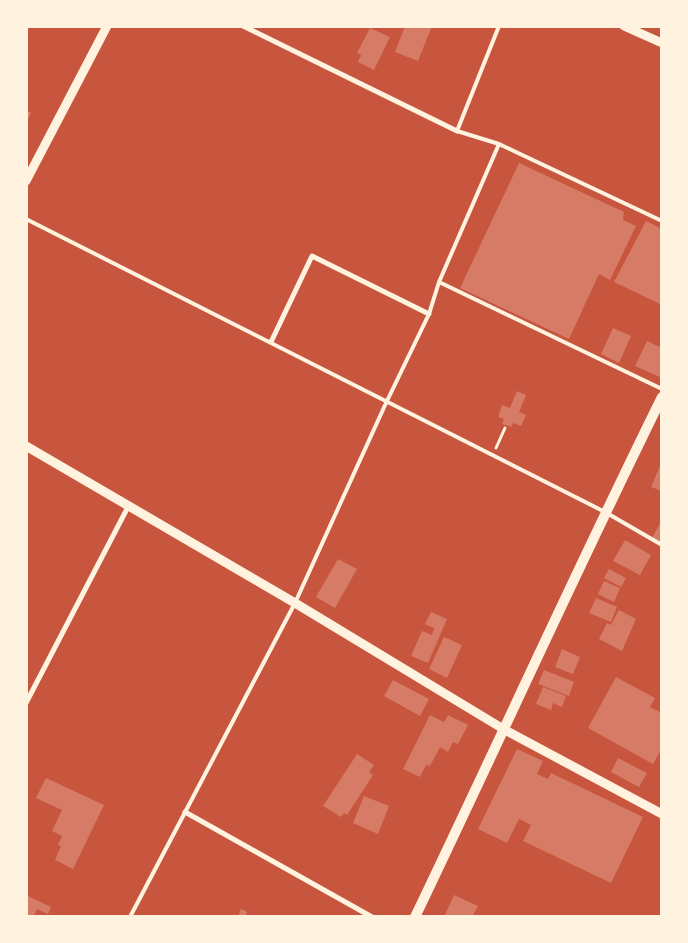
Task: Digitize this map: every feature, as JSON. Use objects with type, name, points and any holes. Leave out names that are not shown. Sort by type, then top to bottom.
[{"type":"main road","points":[[415,917],[505,730],[605,512],[662,397]]},
{"type":"street","points":[[26,181],[107,26]]},
{"type":"street","points":[[242,26],[457,131]]},
{"type":"street","points":[[624,26],[662,43]]},
{"type":"street","points":[[271,342],[312,256],[429,314]]},
{"type":"street","points":[[26,446],[130,505],[505,730],[662,814]]},
{"type":"street","points":[[26,703],[130,505]]},
{"type":"street","points":[[185,812],[372,917]]},
{"type":"lane","points":[[499,26],[457,131],[499,144],[662,221]]},
{"type":"lane","points":[[130,917],[295,603],[386,403],[429,314],[439,282],[499,144]]},
{"type":"lane","points":[[26,219],[271,342],[386,403],[605,512],[662,546]]},
{"type":"lane","points":[[439,282],[662,389]]},
{"type":"path","points":[[491,456],[505,428]]},
{"type":"building","points":[[405,26],[432,26],[418,61],[395,52]]},
{"type":"building","points":[[370,28],[390,37],[374,70],[358,62],[361,55],[357,53]]},
{"type":"building","points":[[26,110],[31,113],[26,123]]},
{"type":"building","points":[[519,163],[624,212],[623,220],[636,226],[610,280],[599,274],[569,339],[460,288]]},
{"type":"building","points":[[646,221],[662,229],[662,305],[614,282]]},
{"type":"building","points":[[613,328],[631,336],[619,363],[601,354]]},
{"type":"building","points":[[647,341],[662,348],[662,378],[635,366]]},
{"type":"building","points":[[517,391],[526,395],[519,412],[526,415],[521,426],[513,423],[511,427],[502,424],[504,419],[498,417],[502,405],[510,408]]},
{"type":"building","points":[[662,461],[662,491],[651,487]]},
{"type":"building","points":[[662,520],[662,543],[652,538]]},
{"type":"building","points":[[625,540],[651,555],[640,575],[613,561]]},
{"type":"building","points":[[338,559],[357,569],[335,608],[316,597]]},
{"type":"building","points":[[609,569],[626,578],[621,587],[604,578]]},
{"type":"building","points":[[604,581],[620,588],[614,602],[598,594]]},
{"type":"building","points":[[596,598],[617,607],[611,622],[589,613]]},
{"type":"building","points":[[619,610],[636,619],[622,651],[599,639],[607,623],[611,625]]},
{"type":"building","points":[[431,612],[447,619],[428,663],[411,656],[422,631],[432,635],[434,628],[425,624]]},
{"type":"building","points":[[444,637],[462,645],[447,678],[429,669]]},
{"type":"building","points":[[562,649],[580,657],[573,674],[555,667]]},
{"type":"building","points":[[544,670],[574,682],[569,696],[538,684]]},
{"type":"building","points":[[616,677],[655,698],[650,707],[662,713],[662,748],[653,764],[588,728]]},
{"type":"building","points":[[393,680],[429,699],[420,716],[384,696]]},
{"type":"building","points":[[543,687],[566,696],[562,707],[553,703],[551,710],[536,704]]},
{"type":"building","points":[[430,715],[444,722],[448,715],[468,725],[458,744],[453,742],[448,752],[440,747],[430,766],[426,765],[420,777],[403,769]]},
{"type":"building","points":[[517,749],[543,761],[537,774],[548,779],[551,773],[643,817],[611,883],[523,841],[531,825],[519,819],[507,843],[478,829]]},
{"type":"building","points":[[357,754],[374,765],[369,772],[373,775],[347,815],[344,813],[341,817],[323,806]]},
{"type":"building","points":[[618,758],[647,773],[639,787],[611,772]]},
{"type":"building","points":[[46,778],[104,805],[73,869],[55,860],[61,846],[58,845],[62,836],[52,831],[62,810],[36,798]]},
{"type":"building","points":[[364,796],[389,806],[378,834],[353,823]]},
{"type":"building","points":[[26,895],[51,907],[48,914],[37,909],[33,917],[26,917]]},
{"type":"building","points":[[454,895],[478,906],[472,917],[444,917]]},
{"type":"building","points":[[241,909],[247,912],[245,917],[238,917]]}]
